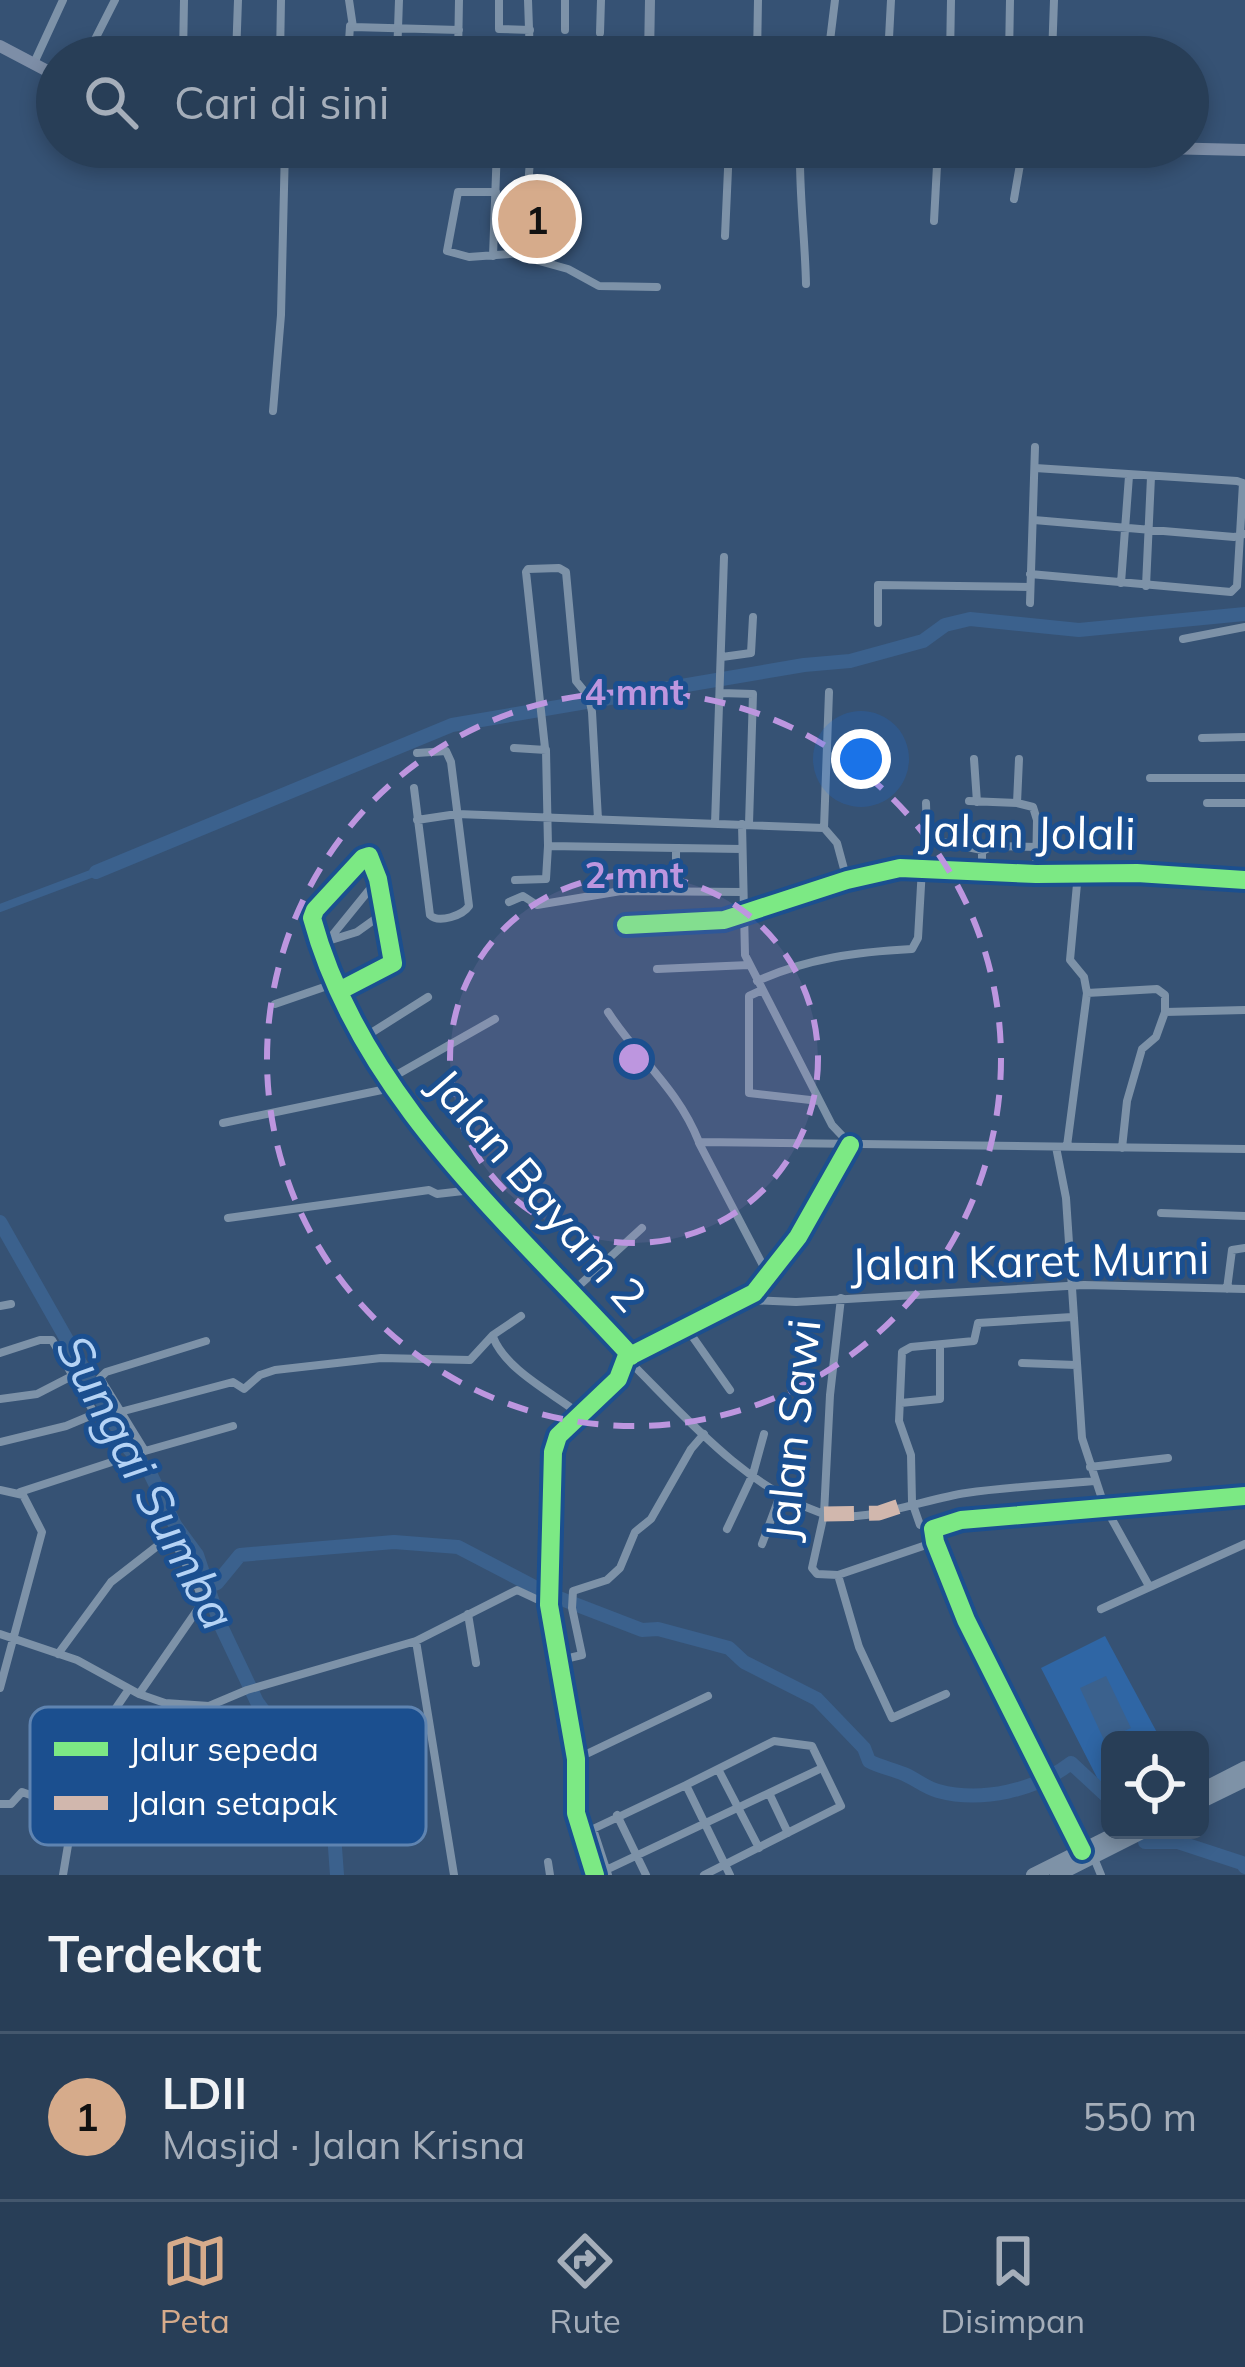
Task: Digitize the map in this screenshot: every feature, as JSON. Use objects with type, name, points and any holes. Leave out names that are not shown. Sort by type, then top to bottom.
[{"type":"highway","points":[[1209,1786],[1245,1768]]},
{"type":"highway","points":[[1209,1798],[1245,1780]]},
{"type":"highway","points":[[1033,1875],[1120,1839]]},
{"type":"highway","points":[[1058,1875],[1088,1854]]},
{"type":"main road","points":[[0,46],[34,64]]},
{"type":"main road","points":[[1209,149],[1245,150]]},
{"type":"street","points":[[47,36],[63,0]]},
{"type":"street","points":[[97,36],[115,0]]},
{"type":"street","points":[[183,36],[184,0]]},
{"type":"street","points":[[237,36],[238,0]]},
{"type":"street","points":[[280,36],[281,0]]},
{"type":"street","points":[[349,0],[349,36]]},
{"type":"street","points":[[397,36],[399,0]]},
{"type":"street","points":[[459,0],[459,36]]},
{"type":"street","points":[[499,0],[499,29],[530,30]]},
{"type":"street","points":[[528,0],[530,36]]},
{"type":"street","points":[[565,0],[565,30]]},
{"type":"street","points":[[601,0],[601,33]]},
{"type":"street","points":[[649,36],[650,0]]},
{"type":"street","points":[[757,36],[758,0]]},
{"type":"street","points":[[831,36],[835,0]]},
{"type":"street","points":[[889,36],[891,0]]},
{"type":"street","points":[[950,36],[951,0]]},
{"type":"street","points":[[1009,36],[1010,0]]},
{"type":"street","points":[[1053,36],[1054,0]]},
{"type":"street","points":[[350,26],[459,30]]},
{"type":"street","points":[[34,64],[36,60]]},
{"type":"street","points":[[273,411],[284,168]]},
{"type":"street","points":[[493,256],[497,168]]},
{"type":"street","points":[[522,255],[529,168]]},
{"type":"street","points":[[725,236],[728,168]]},
{"type":"street","points":[[800,168],[806,284]]},
{"type":"street","points":[[934,221],[937,168]]},
{"type":"street","points":[[1014,199],[1019,168]]},
{"type":"street","points":[[496,192],[458,192],[448,251],[522,255],[568,269],[599,286],[657,286]]},
{"type":"street","points":[[1030,603],[1035,447]]},
{"type":"street","points":[[1030,574],[1232,592],[1237,586],[1241,538],[1243,483],[1035,469]]},
{"type":"street","points":[[1121,583],[1129,476]]},
{"type":"street","points":[[1146,586],[1151,477]]},
{"type":"street","points":[[1034,520],[1241,538]]},
{"type":"street","points":[[715,824],[724,557]]},
{"type":"street","points":[[515,880],[546,879],[548,846],[543,703],[527,569],[565,570],[576,681],[589,697],[592,712],[598,818]]},
{"type":"street","points":[[878,623],[878,585],[1030,587]]},
{"type":"street","points":[[722,657],[751,653],[753,617]]},
{"type":"street","points":[[1183,639],[1245,627]]},
{"type":"street","points":[[722,689],[753,694],[742,849],[742,943],[832,1125],[850,1144]]},
{"type":"street","points":[[829,692],[824,828],[837,843],[848,880]]},
{"type":"street","points":[[1202,738],[1245,737]]},
{"type":"street","points":[[514,748],[545,748]]},
{"type":"street","points":[[414,788],[434,920],[469,908],[449,754],[417,753]]},
{"type":"street","points":[[974,759],[973,802],[1017,802],[1033,807],[1036,874]]},
{"type":"street","points":[[1017,802],[1018,759]]},
{"type":"street","points":[[1150,778],[1245,778]]},
{"type":"street","points":[[1207,803],[1245,802]]},
{"type":"street","points":[[926,803],[927,839],[983,851],[992,846],[1037,847]]},
{"type":"street","points":[[417,820],[457,814],[824,828]]},
{"type":"street","points":[[548,846],[742,849]]},
{"type":"street","points":[[676,850],[676,890]]},
{"type":"street","points":[[982,872],[983,851]]},
{"type":"street","points":[[275,1004],[338,987],[393,965],[371,857],[365,856],[315,910],[312,922],[326,944]]},
{"type":"street","name":"Jalan Jolali","points":[[626,925],[724,920],[900,868],[1036,874],[1137,872],[1245,880]]},
{"type":"street","points":[[820,1102],[749,1093],[749,996],[788,967],[856,950],[911,949],[918,938],[922,868]]},
{"type":"street","points":[[1078,873],[1070,960],[1084,977],[1087,993],[1062,1146],[1082,1438],[1104,1505],[1149,1586]]},
{"type":"street","points":[[326,944],[378,879]]},
{"type":"street","points":[[509,902],[523,896],[537,904],[621,891],[742,892]]},
{"type":"street","points":[[326,944],[357,932],[385,912]]},
{"type":"street","name":"Jalan Bayam 2","points":[[326,944],[360,1040],[473,1189],[704,1434],[781,1493],[824,1514]]},
{"type":"street","points":[[657,968],[749,965]]},
{"type":"street","points":[[1087,993],[1157,989],[1165,995],[1166,1012],[1156,1037],[1142,1048],[1127,1101],[1122,1148]]},
{"type":"street","points":[[360,1040],[428,997]]},
{"type":"street","points":[[1166,1012],[1245,1010]]},
{"type":"street","points":[[608,1012],[631,1047],[669,1084],[768,1274]]},
{"type":"street","points":[[223,1123],[393,1083],[495,1019]]},
{"type":"street","points":[[699,1142],[1245,1149]]},
{"type":"street","points":[[595,1875],[576,1813],[576,1759],[549,1603],[554,1443],[578,1413],[618,1379],[629,1357],[746,1300],[798,1237],[850,1144]]},
{"type":"street","points":[[229,1218],[429,1190],[437,1194],[473,1189]]},
{"type":"street","points":[[1161,1213],[1245,1216]]},
{"type":"street","points":[[572,1292],[642,1228]]},
{"type":"street","points":[[1227,1289],[1232,1250],[1245,1248]]},
{"type":"street","name":"Jalan Karet Murni","points":[[746,1300],[796,1302],[1089,1285],[1245,1289]]},
{"type":"street","name":"Jalan Sawi","points":[[838,1575],[817,1574],[812,1568],[824,1514],[841,1298]]},
{"type":"street","points":[[0,1306],[11,1304]]},
{"type":"street","points":[[0,1442],[116,1408],[223,1384],[233,1382],[244,1389],[275,1370],[381,1358],[470,1360],[521,1316]]},
{"type":"street","points":[[1072,1317],[978,1323],[974,1341],[904,1349],[902,1435],[911,1455],[912,1502],[920,1525],[933,1529],[962,1520],[1245,1496]]},
{"type":"street","points":[[685,1326],[730,1390]]},
{"type":"street","points":[[493,1336],[502,1354],[578,1413]]},
{"type":"street","points":[[0,1353],[50,1339],[99,1414]]},
{"type":"street","points":[[206,1341],[101,1374],[116,1408],[145,1451],[233,1426]]},
{"type":"street","points":[[901,1403],[940,1399],[940,1344]]},
{"type":"street","points":[[1022,1363],[1076,1365]]},
{"type":"street","points":[[0,1400],[37,1394],[72,1376]]},
{"type":"street","points":[[556,1661],[582,1655],[572,1603],[578,1587],[607,1580],[620,1568],[635,1532],[651,1519],[704,1434]]},
{"type":"street","points":[[728,1528],[753,1474],[764,1434]]},
{"type":"street","points":[[1090,1466],[1168,1458]]},
{"type":"street","points":[[0,1490],[19,1492],[118,1460]]},
{"type":"street","points":[[824,1514],[879,1514],[912,1502],[1094,1481]]},
{"type":"street","points":[[0,1688],[42,1532],[37,1515],[19,1492]]},
{"type":"street","points":[[762,1544],[781,1493]]},
{"type":"street","points":[[933,1529],[966,1620],[1045,1778],[1101,1875]]},
{"type":"street","points":[[58,1654],[117,1576],[173,1539],[199,1590],[200,1606],[121,1707]]},
{"type":"street","points":[[935,1543],[838,1575],[859,1647],[891,1717],[946,1694]]},
{"type":"street","points":[[1101,1609],[1245,1544]]},
{"type":"street","points":[[0,1634],[103,1672],[165,1703],[209,1706],[251,1689],[416,1641],[517,1590],[549,1603]]},
{"type":"street","points":[[468,1614],[476,1663]]},
{"type":"street","points":[[416,1641],[454,1875]]},
{"type":"street","points":[[576,1759],[708,1696]]},
{"type":"street","points":[[704,1875],[727,1870],[841,1806],[812,1746],[784,1739],[593,1829],[607,1873],[822,1768]]},
{"type":"street","points":[[718,1768],[759,1848]]},
{"type":"street","points":[[686,1785],[727,1870]]},
{"type":"street","points":[[0,1804],[11,1804],[22,1792],[30,1795]]},
{"type":"street","points":[[770,1793],[788,1833]]},
{"type":"street","points":[[617,1815],[646,1875]]},
{"type":"street","points":[[63,1875],[67,1845]]},
{"type":"street","points":[[548,1862],[550,1875]]},
{"type":"shaded area","points":[[1105,1636],[1156,1731],[1101,1731],[1101,1785],[1041,1668]]},
{"type":"shaded area","points":[[1106,1676],[1131,1728],[1101,1734],[1080,1688]]},
{"type":"waterway","points":[[96,872],[452,725],[850,661],[923,641],[945,625],[970,619],[1079,630],[1245,614]]},
{"type":"waterway","points":[[0,908],[96,872]]},
{"type":"waterway","name":"Sungai Sumba","points":[[0,1222],[129,1449],[150,1473],[175,1525],[197,1555],[221,1626],[261,1707]]},
{"type":"waterway","points":[[208,1586],[217,1583],[240,1555],[394,1542],[458,1547],[546,1593],[642,1630],[658,1629],[729,1648],[744,1662],[817,1699],[864,1748],[869,1761],[933,1789],[972,1795],[1008,1792],[1071,1763],[1101,1791]]},
{"type":"waterway","points":[[1145,1842],[1178,1842],[1245,1867]]},
{"type":"waterway","name":"Sungai Sumba","points":[[335,1845],[337,1875]]},
{"type":"marked path","points":[[824,1514],[879,1513],[912,1502]]},
{"type":"cycle path","points":[[341,990],[393,963],[378,879],[369,856],[312,918],[335,983],[365,1043],[444,1154],[631,1356]]},
{"type":"cycle path","points":[[626,925],[724,920],[900,868],[1245,880]]},
{"type":"cycle path","points":[[595,1875],[576,1813],[576,1759],[549,1605],[553,1452],[558,1436],[618,1379],[626,1358],[754,1293],[798,1237],[850,1145]]},
{"type":"cycle path","points":[[1082,1851],[966,1620],[933,1529],[961,1520],[1245,1496]]},
{"type":"place","name":"LDII","points":[[537,219]]}]
